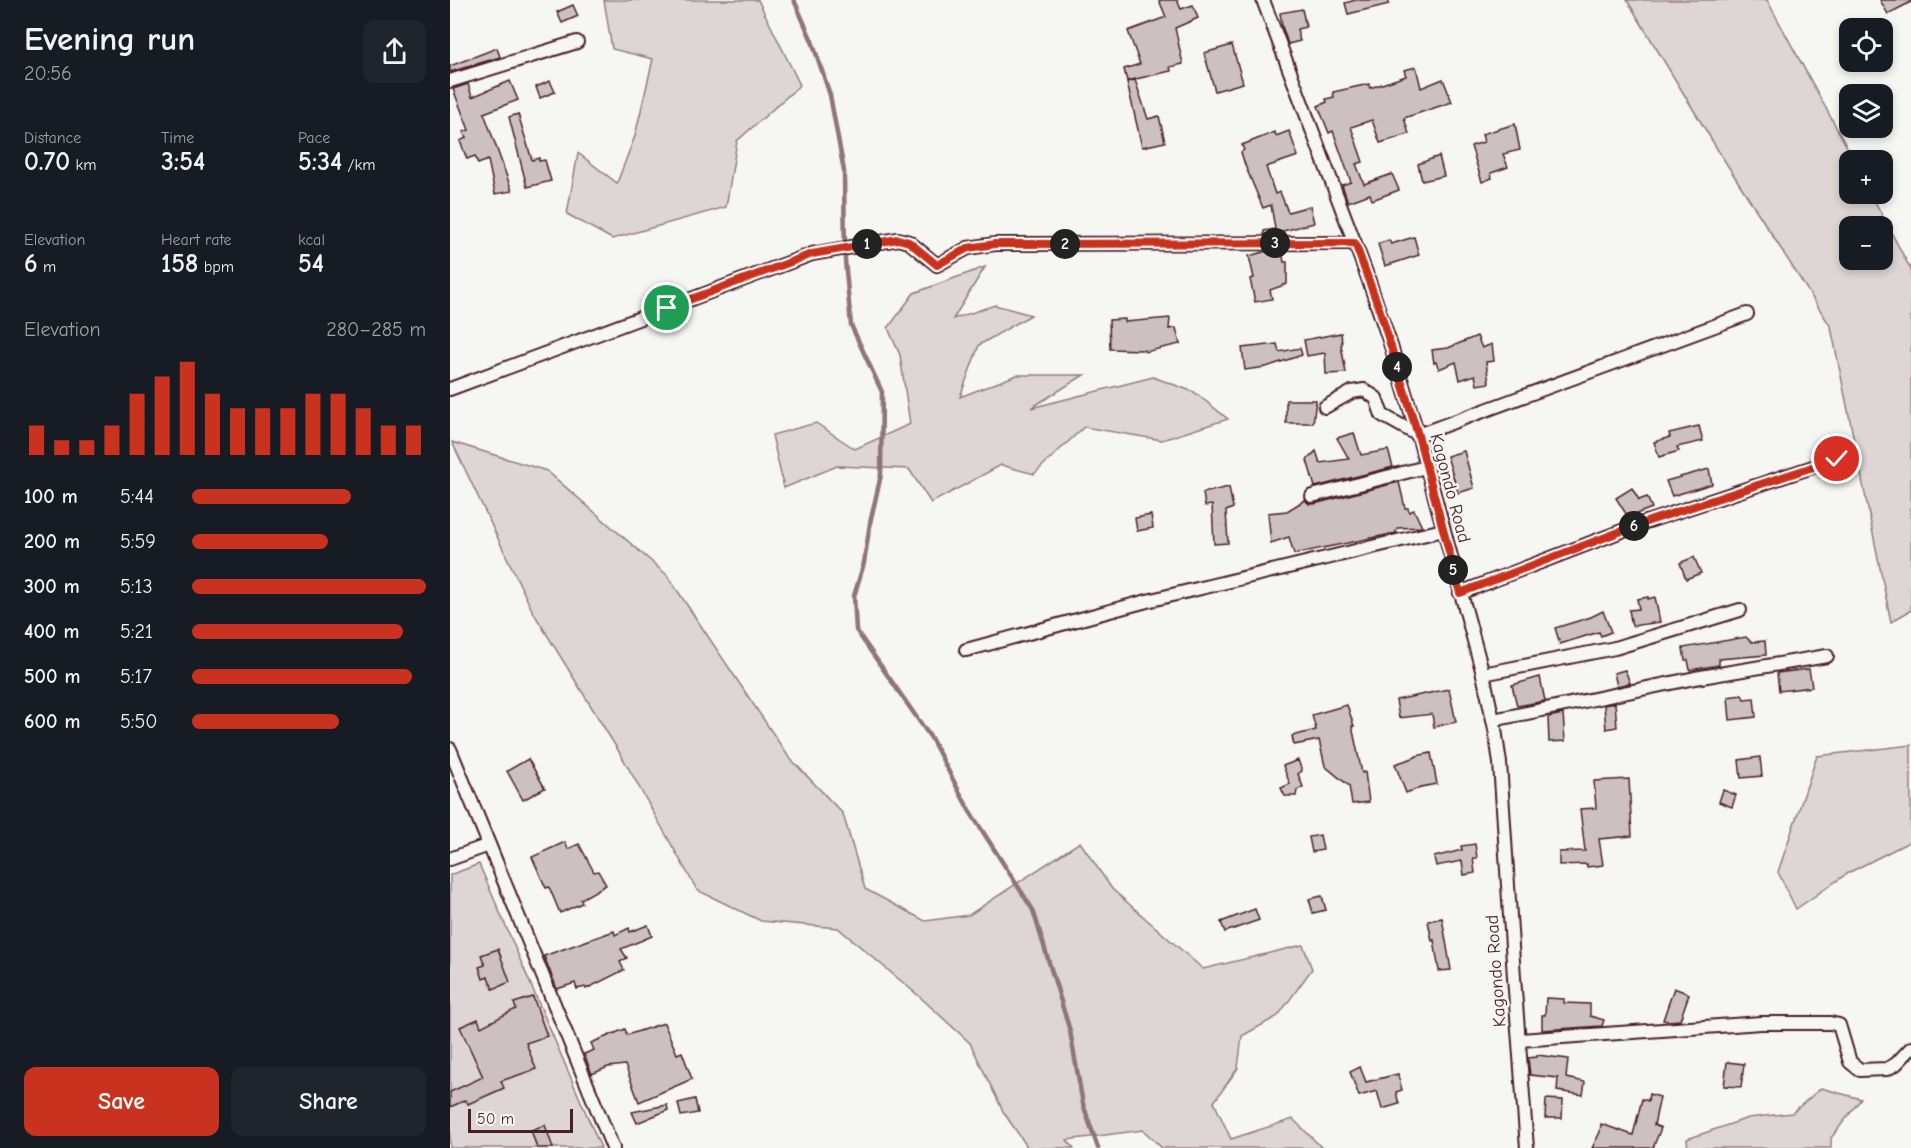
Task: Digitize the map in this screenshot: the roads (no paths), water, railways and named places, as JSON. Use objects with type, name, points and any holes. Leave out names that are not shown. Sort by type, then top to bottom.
[{"type":"street","name":"Kagondo Road","points":[[1263,0],[1380,311],[1418,435],[1483,674],[1500,763],[1527,1148]]},
{"type":"street","points":[[450,81],[577,42]]},
{"type":"street","points":[[450,389],[812,254],[898,239],[909,242],[937,265],[968,248],[995,244],[1355,243]]},
{"type":"street","points":[[1325,407],[1352,392],[1364,390],[1376,398],[1382,415],[1418,435],[1746,314]]},
{"type":"street","points":[[1460,593],[1640,524],[1837,459]]},
{"type":"street","points":[[1312,496],[1426,467]]},
{"type":"street","points":[[966,650],[1148,601],[1443,530]]},
{"type":"street","points":[[1483,674],[1615,648],[1740,609]]},
{"type":"street","points":[[1493,720],[1695,678],[1827,656]]},
{"type":"street","points":[[450,749],[613,1148]]},
{"type":"street","points":[[450,859],[489,845]]},
{"type":"street","points":[[1520,1040],[1761,1023],[1830,1023],[1839,1025],[1850,1062],[1860,1070],[1887,1069],[1896,1064],[1911,1048]]},
{"type":"waterway","points":[[794,0],[812,41],[830,95],[844,171],[845,260],[851,325],[882,392],[881,475],[864,563],[854,596],[856,630],[931,738],[969,810],[1033,910],[1070,1031],[1083,1104],[1098,1148]]}]
